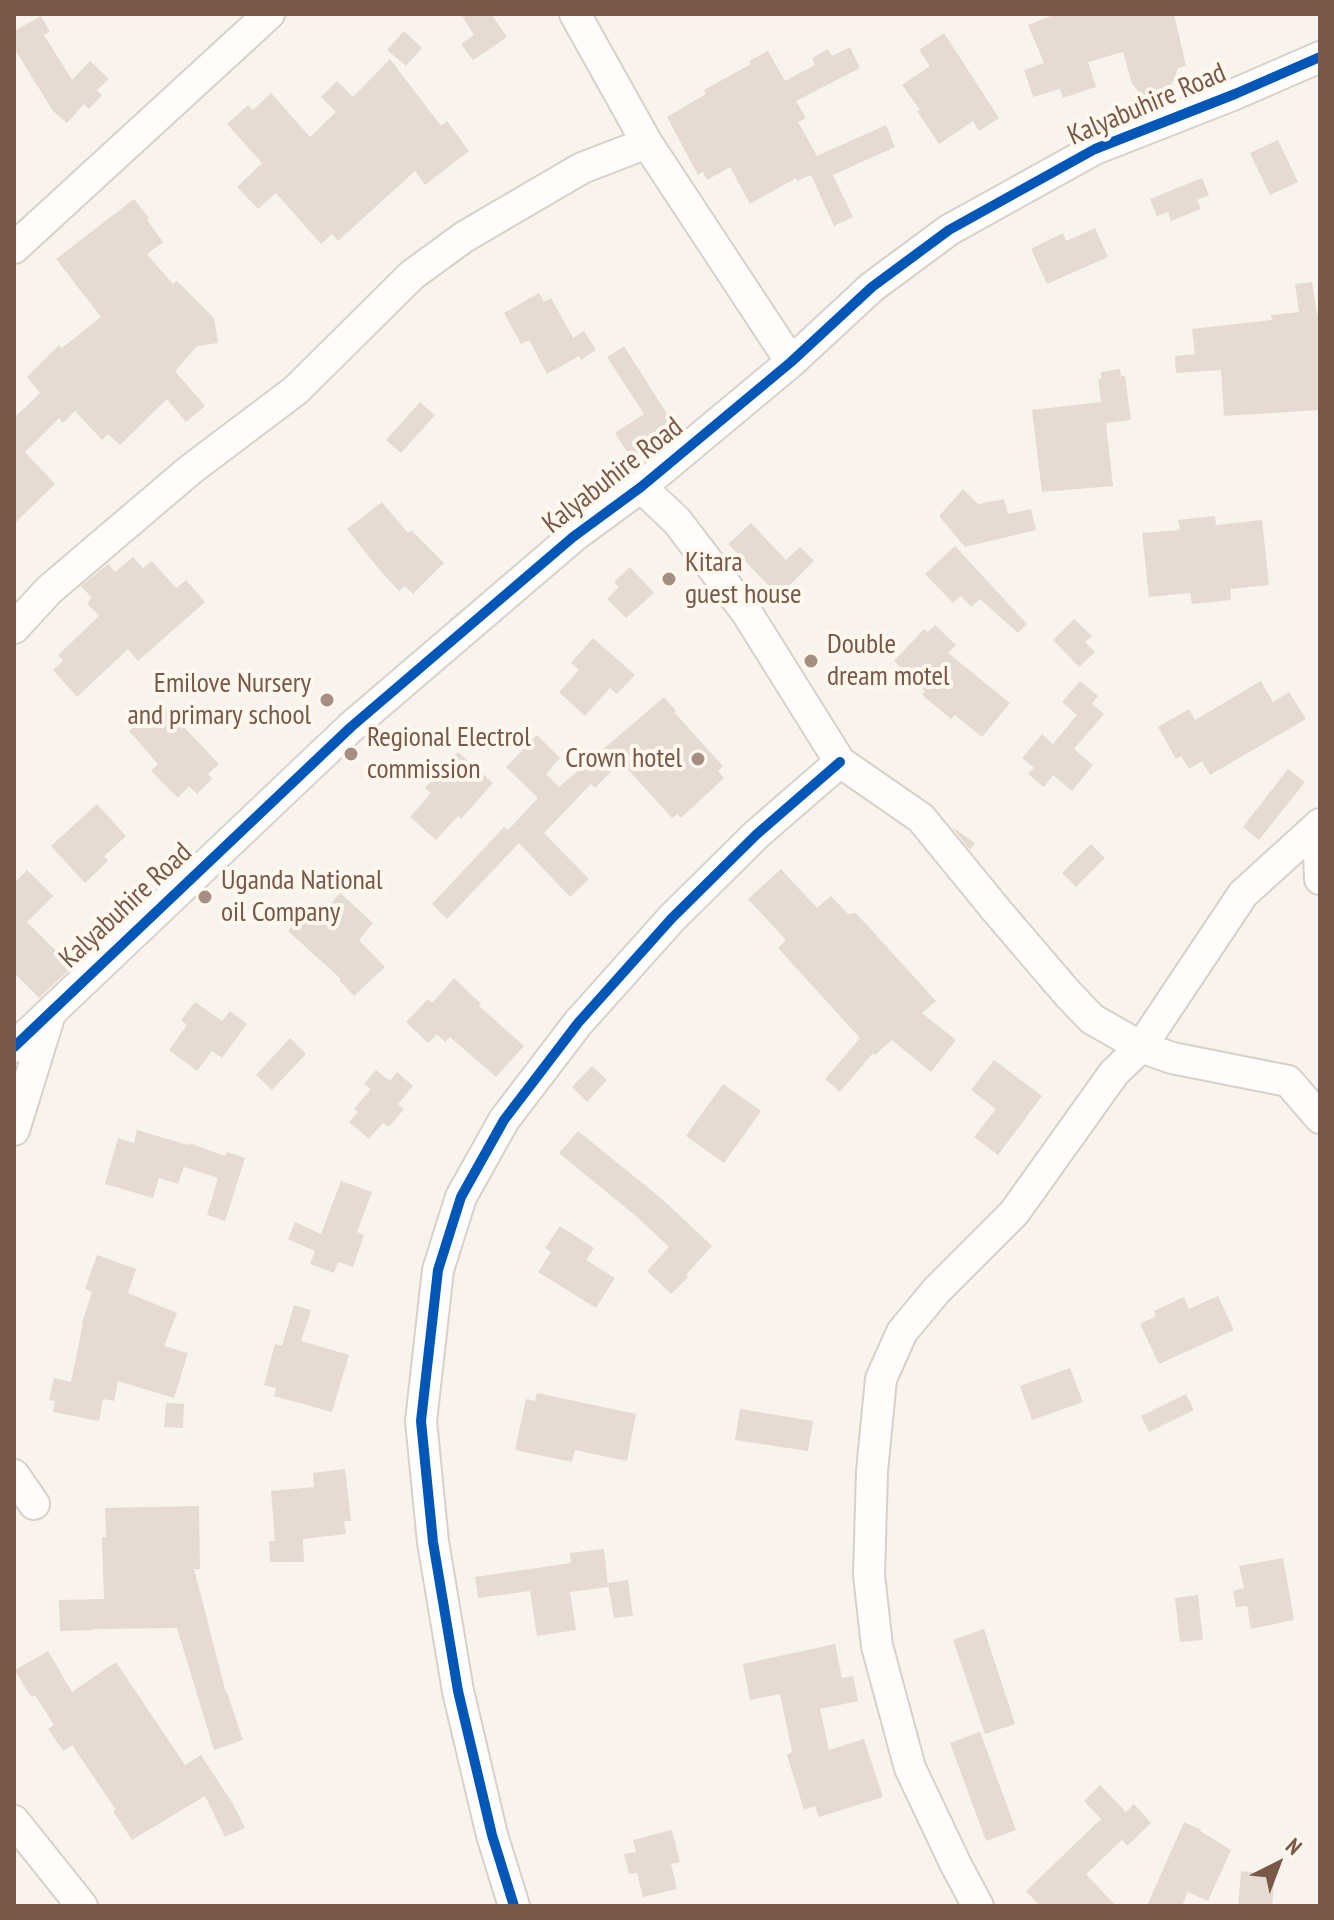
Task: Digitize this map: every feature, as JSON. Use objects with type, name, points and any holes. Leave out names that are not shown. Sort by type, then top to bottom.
[{"type":"street","points":[[14,248],[269,14]]},
{"type":"street","points":[[575,14],[647,143],[791,362]]},
{"type":"street","name":"Kalyabuhire Road","points":[[14,1047],[351,727],[573,537],[641,487],[791,362],[872,287],[949,230],[1095,149],[1320,57]]},
{"type":"street","points":[[14,628],[49,590],[190,470],[296,390],[412,275],[464,237],[582,168],[647,143]]},
{"type":"street","points":[[641,487],[677,521],[747,613],[840,762],[921,818],[1092,1019],[1141,1047],[1172,1058],[1288,1081],[1320,1118]]},
{"type":"street","points":[[514,1906],[492,1835],[458,1691],[433,1542],[421,1421],[438,1270],[461,1197],[504,1120],[578,1023],[672,918],[725,865],[840,762]]},
{"type":"street","points":[[978,1906],[910,1768],[877,1646],[869,1575],[872,1471],[881,1379],[902,1332],[936,1291],[1014,1213],[1114,1073],[1141,1047],[1243,894],[1319,826]]},
{"type":"street","points":[[1319,826],[1320,879]]},
{"type":"street","points":[[14,1130],[51,1011]]},
{"type":"street","points":[[14,1475],[34,1504]]},
{"type":"street","points":[[14,1821],[82,1906]]},
{"type":"building","points":[[461,14],[491,14],[507,37],[473,60],[461,44],[474,35]]},
{"type":"building","points":[[1056,14],[1174,14],[1186,66],[1178,68],[1166,91],[1147,96],[1132,84],[1123,52],[1088,62],[1096,87],[1063,98],[1060,89],[1033,97],[1024,70],[1044,63],[1028,25]]},
{"type":"building","points":[[41,16],[50,32],[44,35],[72,80],[90,61],[109,79],[97,90],[102,95],[89,109],[84,104],[67,123],[53,111],[14,48],[14,31]]},
{"type":"building","points":[[404,31],[422,48],[406,66],[387,50]]},
{"type":"building","points":[[944,33],[999,118],[979,131],[973,121],[939,144],[902,85],[930,66],[919,50]]},
{"type":"building","points":[[850,47],[860,68],[796,101],[806,118],[798,122],[817,156],[886,125],[895,147],[833,175],[853,217],[834,226],[811,175],[797,181],[796,178],[750,204],[730,167],[707,180],[703,172],[698,175],[667,117],[768,51],[785,81],[815,65],[812,58],[828,49],[832,56]]},
{"type":"building","points":[[390,59],[441,126],[447,121],[469,151],[425,185],[415,171],[338,241],[332,234],[321,244],[276,193],[258,209],[237,187],[262,163],[227,124],[248,105],[253,110],[271,93],[310,137],[336,112],[321,97],[337,81],[353,97]]},
{"type":"building","points":[[1278,140],[1298,182],[1270,195],[1250,153]]},
{"type":"building","points":[[1202,178],[1209,195],[1197,200],[1201,209],[1171,221],[1168,212],[1157,216],[1150,199]]},
{"type":"building","points":[[134,199],[163,242],[147,254],[173,284],[177,281],[214,318],[218,343],[197,346],[175,371],[205,406],[186,422],[167,399],[120,445],[108,434],[102,440],[75,411],[63,423],[59,418],[25,452],[55,484],[14,524],[14,418],[40,393],[27,377],[59,345],[62,348],[101,317],[56,259]]},
{"type":"building","points":[[1095,228],[1108,257],[1047,284],[1031,249],[1063,233],[1066,241]]},
{"type":"building","points":[[1312,282],[1317,314],[1320,313],[1320,410],[1224,416],[1221,370],[1176,373],[1175,356],[1195,354],[1192,329],[1272,320],[1271,315],[1299,312],[1295,284]]},
{"type":"building","points":[[539,293],[544,302],[551,298],[573,338],[584,331],[596,350],[547,374],[529,340],[521,344],[504,313]]},
{"type":"building","points":[[624,346],[676,428],[667,434],[670,439],[656,451],[652,445],[631,458],[615,433],[644,414],[607,357]]},
{"type":"building","points":[[1120,369],[1121,376],[1125,376],[1131,420],[1106,423],[1113,486],[1042,492],[1032,410],[1101,402],[1098,379],[1101,379],[1101,372]]},
{"type":"building","points":[[420,402],[435,415],[401,453],[386,440]]},
{"type":"building","points":[[963,489],[978,504],[1004,499],[1008,514],[1031,509],[1036,530],[965,547],[939,516]]},
{"type":"building","points":[[382,502],[408,533],[411,530],[444,563],[413,594],[405,586],[399,591],[347,529]]},
{"type":"building","points":[[1215,516],[1216,525],[1262,520],[1269,585],[1230,589],[1231,600],[1192,604],[1190,593],[1149,597],[1142,533],[1180,530],[1178,520]]},
{"type":"building","points":[[751,523],[786,560],[800,547],[814,561],[779,596],[728,544]]},
{"type":"building","points":[[955,546],[1027,624],[1018,633],[980,599],[971,607],[961,596],[953,603],[925,574]]},
{"type":"building","points":[[133,557],[143,568],[152,561],[176,588],[186,580],[205,602],[138,661],[128,649],[77,697],[53,670],[63,661],[58,655],[99,616],[87,603],[92,598],[81,586],[108,564],[115,572]]},
{"type":"building","points":[[630,567],[654,593],[626,618],[607,599],[619,587],[614,582]]},
{"type":"building","points":[[1074,619],[1092,636],[1085,642],[1095,652],[1079,667],[1053,640]]},
{"type":"building","points":[[935,625],[956,645],[948,653],[1010,703],[982,737],[955,715],[951,719],[922,695],[925,691],[894,661],[924,629],[928,632]]},
{"type":"building","points":[[593,638],[635,675],[617,694],[610,688],[585,716],[559,692],[579,670],[571,663]]},
{"type":"building","points":[[1080,681],[1098,696],[1092,704],[1104,714],[1074,749],[1093,765],[1072,791],[1053,775],[1044,787],[1028,774],[1034,768],[1022,758],[1042,734],[1053,744],[1077,715],[1062,702]]},
{"type":"building","points":[[1261,681],[1273,702],[1289,692],[1306,719],[1210,775],[1202,761],[1189,769],[1181,756],[1176,759],[1158,727],[1189,709],[1195,720]]},
{"type":"building","points":[[664,697],[723,766],[718,771],[724,778],[681,818],[677,814],[672,818],[621,762],[595,788],[591,784],[544,833],[589,879],[570,897],[519,843],[447,919],[432,904],[504,827],[508,830],[538,798],[506,767],[537,735],[560,758],[546,774],[559,787]]},
{"type":"building","points":[[161,703],[219,764],[208,774],[212,779],[197,794],[189,786],[178,798],[151,771],[158,764],[129,731]]},
{"type":"building","points":[[458,752],[493,783],[461,819],[458,816],[436,840],[410,817],[431,793],[425,788]]},
{"type":"building","points":[[1288,769],[1305,782],[1259,840],[1243,827]]},
{"type":"building","points":[[97,804],[126,836],[104,856],[108,861],[85,883],[51,846]]},
{"type":"building","points":[[952,827],[975,843],[970,850]]},
{"type":"building","points":[[1091,844],[1105,858],[1076,887],[1062,873]]},
{"type":"building","points":[[781,869],[817,908],[831,896],[848,914],[856,913],[936,1001],[922,1013],[956,1040],[931,1072],[892,1040],[875,1055],[873,1053],[840,1092],[825,1079],[860,1038],[778,948],[786,940],[748,899]]},
{"type":"building","points":[[27,870],[53,896],[27,922],[72,967],[39,998],[14,973],[14,883]]},
{"type":"building","points":[[340,893],[373,923],[359,940],[385,967],[354,996],[341,979],[288,931],[305,911],[316,921]]},
{"type":"building","points":[[454,978],[481,1004],[479,1006],[524,1046],[496,1077],[450,1037],[445,1042],[437,1034],[428,1043],[406,1022],[428,999],[432,1003]]},
{"type":"building","points":[[195,1002],[222,1021],[230,1011],[247,1024],[222,1058],[212,1051],[197,1071],[169,1050],[187,1025],[181,1020]]},
{"type":"building","points":[[290,1038],[306,1054],[272,1090],[256,1075]]},
{"type":"building","points":[[994,1060],[1042,1096],[998,1155],[974,1137],[996,1109],[971,1090]]},
{"type":"building","points":[[592,1066],[607,1080],[587,1102],[572,1087]]},
{"type":"building","points":[[376,1070],[390,1081],[397,1072],[413,1086],[398,1104],[404,1109],[389,1127],[383,1123],[369,1139],[349,1122],[358,1112],[354,1109],[371,1089],[364,1084]]},
{"type":"building","points":[[723,1084],[761,1111],[724,1163],[686,1136]]},
{"type":"building","points":[[137,1130],[225,1156],[227,1152],[245,1158],[225,1221],[207,1215],[218,1178],[184,1167],[178,1184],[159,1178],[153,1198],[105,1184],[118,1138],[134,1143]]},
{"type":"building","points":[[578,1131],[662,1199],[712,1246],[671,1294],[647,1271],[669,1247],[559,1153]]},
{"type":"building","points":[[341,1181],[372,1192],[357,1232],[364,1235],[353,1267],[338,1262],[334,1273],[310,1264],[315,1251],[288,1239],[295,1222],[321,1234]]},
{"type":"building","points":[[560,1226],[594,1248],[586,1260],[615,1278],[596,1308],[538,1272],[551,1252],[545,1248]]},
{"type":"building","points":[[97,1255],[136,1269],[128,1293],[177,1313],[164,1346],[188,1353],[174,1398],[118,1381],[114,1401],[103,1399],[99,1421],[53,1412],[55,1401],[49,1400],[54,1378],[71,1382],[82,1323],[92,1292],[85,1289]]},
{"type":"building","points":[[1218,1296],[1234,1330],[1159,1364],[1140,1324],[1156,1316],[1154,1311],[1184,1297],[1189,1309]]},
{"type":"building","points":[[294,1305],[311,1310],[301,1341],[349,1355],[332,1412],[274,1396],[276,1388],[264,1385],[275,1344],[282,1346]]},
{"type":"building","points":[[1070,1368],[1083,1402],[1032,1420],[1020,1386]]},
{"type":"building","points":[[537,1393],[636,1414],[627,1461],[575,1450],[572,1462],[515,1450],[526,1399],[535,1401]]},
{"type":"building","points":[[1186,1394],[1194,1410],[1149,1432],[1141,1416]]},
{"type":"building","points":[[166,1403],[184,1404],[183,1428],[164,1427]]},
{"type":"building","points":[[740,1409],[813,1421],[808,1451],[735,1440]]},
{"type":"building","points":[[345,1469],[351,1521],[344,1521],[346,1534],[303,1539],[304,1562],[270,1562],[269,1541],[275,1541],[271,1491],[314,1487],[313,1473]]},
{"type":"building","points":[[199,1506],[200,1569],[194,1569],[226,1693],[243,1740],[214,1750],[177,1628],[60,1631],[59,1600],[104,1599],[102,1537],[106,1537],[105,1508]]},
{"type":"building","points":[[604,1549],[608,1587],[570,1592],[576,1630],[537,1636],[530,1591],[478,1598],[475,1577],[571,1563],[570,1553]]},
{"type":"building","points":[[1283,1558],[1294,1620],[1251,1629],[1247,1606],[1236,1607],[1233,1591],[1244,1588],[1239,1566]]},
{"type":"building","points":[[628,1580],[633,1616],[614,1618],[608,1583]]},
{"type":"building","points":[[1198,1595],[1203,1640],[1180,1642],[1175,1598]]},
{"type":"building","points":[[984,1629],[1015,1724],[985,1734],[953,1640]]},
{"type":"building","points":[[835,1644],[842,1678],[853,1676],[858,1701],[820,1709],[829,1750],[864,1739],[883,1797],[819,1817],[815,1806],[804,1810],[787,1755],[792,1752],[780,1694],[750,1700],[743,1664]]},
{"type":"building","points":[[48,1651],[72,1692],[116,1662],[185,1765],[201,1755],[245,1828],[225,1837],[205,1796],[132,1840],[113,1811],[116,1810],[72,1745],[63,1751],[48,1729],[54,1725],[35,1695],[31,1697],[15,1670]]},
{"type":"building","points":[[980,1732],[1016,1830],[986,1841],[950,1743]]},
{"type":"building","points":[[1100,1785],[1126,1812],[1134,1804],[1151,1823],[1127,1846],[1122,1840],[1086,1874],[1116,1906],[1040,1906],[1026,1891],[1101,1819],[1084,1801]]},
{"type":"building","points":[[1184,1822],[1231,1850],[1208,1901],[1188,1892],[1182,1906],[1147,1906]]},
{"type":"building","points":[[672,1830],[680,1862],[671,1864],[677,1889],[643,1897],[637,1873],[629,1874],[624,1854],[636,1852],[633,1840]]},
{"type":"building","points":[[1241,1871],[1275,1874],[1272,1906],[1238,1906]]},
{"type":"cycle path","points":[[14,1047],[351,727],[573,537],[641,487],[791,362],[872,287],[949,230],[1095,149],[1320,57]]},
{"type":"cycle path","points":[[514,1906],[492,1835],[458,1691],[433,1542],[421,1421],[438,1270],[461,1197],[504,1120],[578,1023],[672,918],[757,834],[840,762]]},
{"type":"place","name":"Kitara guest house","points":[[669,579]]},
{"type":"place","name":"Double dream motel","points":[[811,661]]},
{"type":"place","name":"Emilove Nursery and primary school","points":[[327,700]]},
{"type":"place","name":"Regional Electrol commission","points":[[351,754]]},
{"type":"place","name":"Crown hotel","points":[[698,759]]},
{"type":"place","name":"Uganda National oil Company","points":[[205,897]]}]
